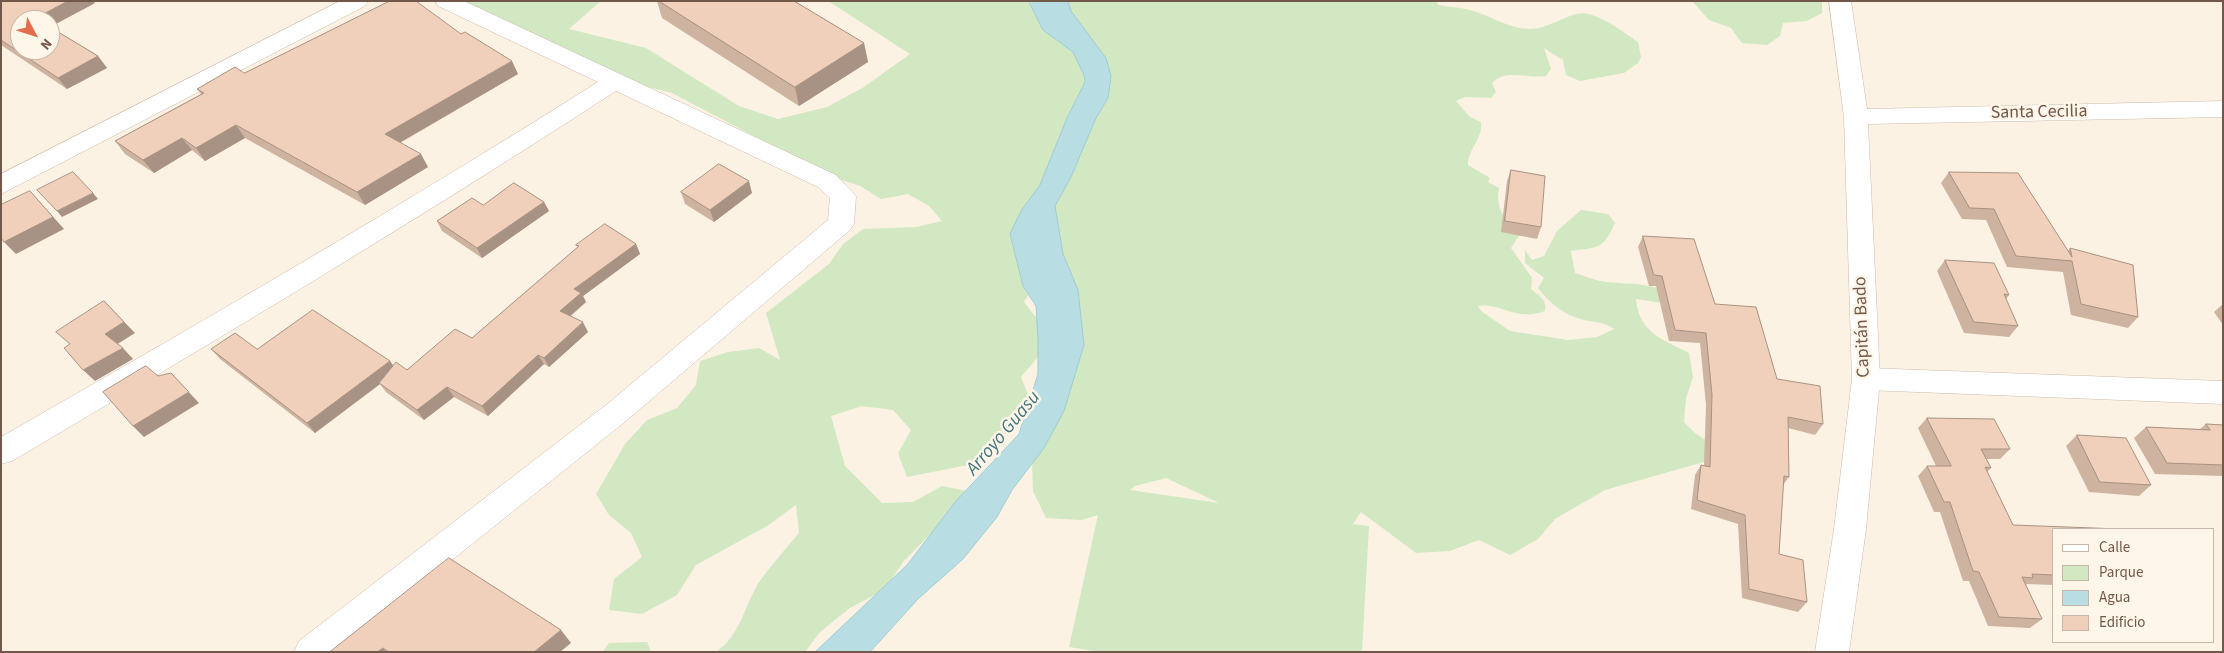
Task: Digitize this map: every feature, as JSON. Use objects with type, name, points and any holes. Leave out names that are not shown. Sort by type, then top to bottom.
[{"type":"street","points":[[1,185],[357,1]]},
{"type":"street","points":[[311,652],[616,413],[841,224],[843,196],[827,181],[446,1]]},
{"type":"street","name":"Capitán Bado","points":[[1832,652],[1850,529],[1866,379],[1856,117],[1840,1]]},
{"type":"street","points":[[1,452],[281,289],[460,181],[615,81]]},
{"type":"street","name":"Santa Cecilia","points":[[1856,117],[2223,109]]},
{"type":"street","points":[[1866,379],[2223,393]]},
{"type":"green space","points":[[459,1],[601,1],[569,29],[646,48],[739,106],[778,119],[827,107],[864,87],[910,54],[828,1],[1436,1],[1438,5],[1483,14],[1511,26],[1525,29],[1544,27],[1576,14],[1583,13],[1600,18],[1638,42],[1641,57],[1638,63],[1624,73],[1580,81],[1566,75],[1563,60],[1544,48],[1551,69],[1546,76],[1504,76],[1492,83],[1496,92],[1491,98],[1465,97],[1456,101],[1470,117],[1481,122],[1480,134],[1470,154],[1468,165],[1490,178],[1488,182],[1499,188],[1498,203],[1502,214],[1520,234],[1511,248],[1532,278],[1531,289],[1542,298],[1545,303],[1545,311],[1525,314],[1494,307],[1478,306],[1481,311],[1510,331],[1568,340],[1597,337],[1614,329],[1603,323],[1577,318],[1558,308],[1538,288],[1544,278],[1525,263],[1525,250],[1532,260],[1544,256],[1557,231],[1581,210],[1608,214],[1615,223],[1603,243],[1594,248],[1571,251],[1575,273],[1594,280],[1638,284],[1657,288],[1675,298],[1682,306],[1636,299],[1638,311],[1647,327],[1661,339],[1689,353],[1693,377],[1686,398],[1684,422],[1695,433],[1724,452],[1725,456],[1605,490],[1555,519],[1538,539],[1510,555],[1479,540],[1450,551],[1416,553],[1361,512],[1353,524],[1369,526],[1362,652],[1098,652],[1069,647],[1098,515],[1081,520],[1046,518],[1033,491],[1032,462],[1070,391],[1036,282],[1024,302],[1053,339],[1021,377],[1030,400],[1018,423],[973,464],[907,477],[898,453],[911,430],[893,410],[862,406],[831,416],[845,466],[882,503],[913,502],[942,486],[971,492],[904,561],[884,590],[850,608],[820,632],[805,652],[716,652],[731,638],[736,630],[758,584],[799,533],[796,505],[767,526],[696,565],[677,595],[642,614],[609,610],[614,579],[642,557],[631,533],[609,515],[596,494],[625,444],[647,420],[677,408],[696,385],[700,361],[728,352],[759,348],[780,360],[766,313],[829,264],[843,244],[863,229],[916,227],[942,221],[929,206],[908,194],[881,199],[860,186],[830,176],[672,93],[629,82],[571,62],[518,26]],"holes":[[[1166,478],[1219,503],[1130,490],[1135,486]]]},
{"type":"green space","points":[[1692,1],[1822,1],[1822,13],[1807,21],[1783,23],[1780,36],[1767,45],[1742,43],[1731,28],[1709,20]]},
{"type":"green space","points":[[647,642],[651,652],[603,652],[609,643]]},
{"type":"water","points":[[1029,1],[1068,1],[1071,11],[1106,58],[1111,76],[1108,98],[1096,118],[1071,177],[1055,206],[1063,254],[1078,290],[1084,345],[1064,411],[1044,448],[1012,490],[997,517],[963,559],[918,599],[870,652],[815,652],[907,565],[956,501],[1019,434],[1038,374],[1038,339],[1036,306],[1023,286],[1010,234],[1021,211],[1040,185],[1067,118],[1085,82],[1084,75],[1073,52],[1043,30]]},
{"type":"building","points":[[1,1],[68,1],[51,10],[10,10],[10,46],[1,40]]},
{"type":"building","points":[[390,1],[416,1],[461,34],[465,32],[512,61],[385,134],[421,154],[357,192],[236,125],[196,148],[182,138],[143,160],[115,141],[204,93],[197,89],[235,67],[244,73]]},
{"type":"building","points":[[659,1],[794,1],[864,43],[795,87]]},
{"type":"building","points":[[60,33],[98,56],[58,78],[31,60],[60,60]]},
{"type":"building","points":[[719,164],[749,181],[710,210],[681,192]]},
{"type":"building","points":[[1511,170],[1545,176],[1541,227],[1505,221]]},
{"type":"building","points":[[73,172],[93,193],[57,211],[37,190]]},
{"type":"building","points":[[1949,172],[2018,173],[2072,257],[2070,248],[2133,265],[2138,317],[2081,304],[2072,261],[2016,256],[1994,209],[1970,208]]},
{"type":"building","points":[[514,183],[544,202],[477,248],[437,221],[472,198],[483,205]]},
{"type":"building","points":[[30,191],[53,217],[4,242],[1,238],[1,205]]},
{"type":"building","points":[[605,224],[636,244],[574,289],[581,293],[560,311],[583,322],[544,358],[538,355],[482,406],[447,387],[417,410],[379,383],[396,362],[407,370],[455,329],[472,338],[579,246],[576,245]]},
{"type":"building","points":[[1643,236],[1694,239],[1715,304],[1756,307],[1777,379],[1820,386],[1823,424],[1788,417],[1789,477],[1784,476],[1779,554],[1803,560],[1807,602],[1749,589],[1745,515],[1697,500],[1701,465],[1710,467],[1712,395],[1706,333],[1675,330],[1662,276],[1654,275]]},
{"type":"building","points":[[1945,260],[1994,263],[2009,295],[2004,294],[2018,326],[1974,322]]},
{"type":"building","points":[[104,301],[124,322],[105,334],[123,348],[83,370],[64,348],[70,344],[56,332]]},
{"type":"building","points":[[313,310],[390,361],[307,423],[211,349],[235,333],[257,349]]},
{"type":"building","points":[[146,366],[158,376],[171,373],[189,392],[133,426],[103,392]]},
{"type":"building","points":[[1927,418],[1994,419],[2010,449],[1981,449],[1991,468],[1985,467],[2013,525],[2093,528],[2052,528],[2052,575],[2032,574],[2033,578],[2022,577],[2042,619],[1999,617],[1979,572],[1973,571],[1950,502],[1944,502],[1927,466],[1951,466]]},
{"type":"building","points":[[2206,424],[2223,425],[2223,465],[2167,463],[2146,427],[2210,430]]},
{"type":"building","points":[[2077,435],[2126,438],[2151,485],[2100,482]]},
{"type":"building","points":[[449,558],[561,630],[534,652],[389,652],[383,648],[377,652],[330,652]]},
{"type":"water label","name":"Arroyo Guasu","points":[[1004,434]]}]
